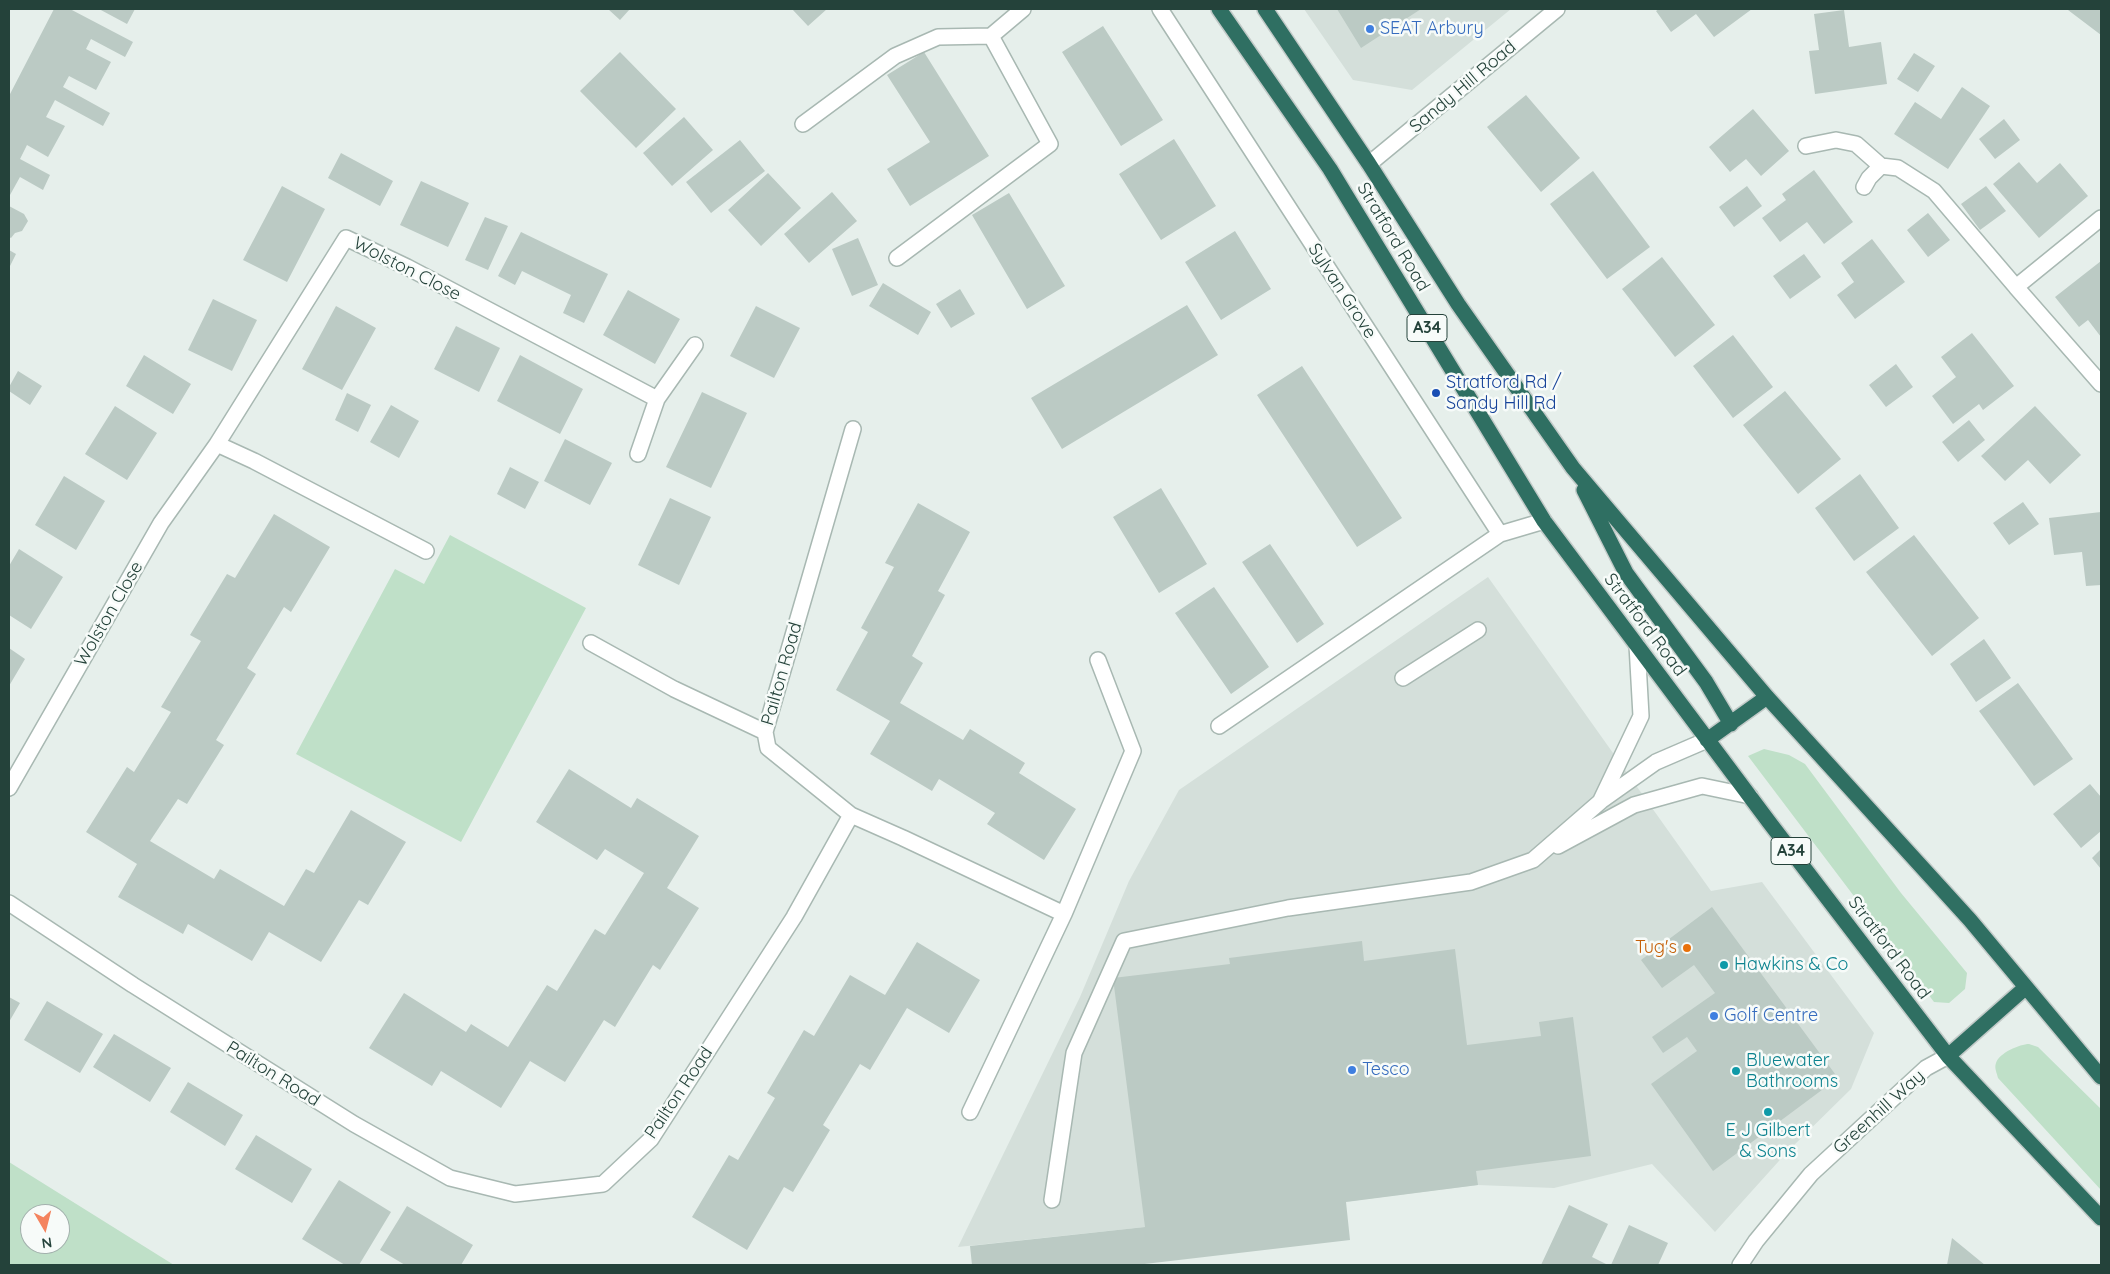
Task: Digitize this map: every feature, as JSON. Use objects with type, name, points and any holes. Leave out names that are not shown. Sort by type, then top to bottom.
[{"type":"highway","name":"Stratford Road","points":[[1219,9],[1330,169],[1544,520],[1707,740],[1948,1056],[2101,1218]]},
{"type":"highway","name":"Stratford Road","points":[[1265,9],[1369,164],[1458,304],[1573,468],[1767,697],[1970,920],[2101,1077]]},
{"type":"highway","points":[[1573,468],[1626,573],[1706,682],[1730,724]]},
{"type":"highway","points":[[1707,740],[1767,697]]},
{"type":"highway","points":[[1948,1056],[2025,988]]},
{"type":"street","points":[[803,124],[895,56],[938,37],[991,36],[1023,9]]},
{"type":"street","name":"Sylvan Grove","points":[[1160,9],[1500,534]]},
{"type":"street","name":"Sandy Hill Road","points":[[1369,164],[1557,9]]},
{"type":"street","points":[[897,258],[1050,144],[991,36]]},
{"type":"street","points":[[1806,146],[1836,140],[1856,144],[1882,166],[1898,168],[1934,190],[2101,384]]},
{"type":"street","points":[[1864,187],[1869,178],[1882,166]]},
{"type":"street","points":[[2016,287],[2101,218]]},
{"type":"street","name":"Wolston Close","points":[[9,788],[161,523],[217,444],[346,238],[406,267],[657,399]]},
{"type":"street","points":[[638,454],[657,399],[695,345]]},
{"type":"street","name":"Pailton Road","points":[[9,903],[133,985],[354,1124],[450,1178],[515,1194],[603,1184],[651,1139],[794,917],[850,815],[768,748],[765,732],[853,429]]},
{"type":"street","points":[[217,444],[254,461],[426,551]]},
{"type":"street","points":[[1219,726],[1500,534],[1544,520]]},
{"type":"street","points":[[1403,678],[1478,630]]},
{"type":"street","points":[[591,643],[674,689],[765,732]]},
{"type":"street","points":[[1601,801],[1641,716],[1637,645]]},
{"type":"street","points":[[970,1112],[1064,914],[1133,751],[1098,660]]},
{"type":"street","points":[[1533,860],[1601,801],[1656,762],[1707,740]]},
{"type":"street","points":[[1052,1200],[1074,1053],[1124,941],[1288,908],[1471,882],[1533,860],[1634,805],[1702,786],[1750,796]]},
{"type":"street","points":[[850,815],[1064,914]]},
{"type":"street","name":"Greenhill Way","points":[[1740,1265],[1756,1241],[1811,1174],[1926,1068],[1948,1056]]},
{"type":"shaded area","points":[[1304,9],[1511,9],[1412,90],[1353,80]]},
{"type":"shaded area","points":[[1488,577],[1711,891],[1762,882],[1874,1033],[1851,1089],[1787,1152],[1715,1232],[1652,1164],[1554,1188],[1478,1185],[1145,1227],[958,1247],[1080,997],[1129,881],[1179,790]]},
{"type":"green space","points":[[450,535],[586,608],[461,842],[296,754],[395,569],[424,584]]},
{"type":"green space","points":[[1764,749],[1789,755],[1805,764],[1901,893],[1967,973],[1965,989],[1949,1003],[1934,1002],[1748,756]]},
{"type":"green space","points":[[2029,1044],[2038,1047],[2101,1109],[2101,1190],[1998,1078],[1995,1067],[1998,1059],[2010,1050]]},
{"type":"green space","points":[[9,1162],[174,1265],[9,1265]]},
{"type":"building","points":[[54,9],[70,9],[133,42],[125,57],[91,39],[86,49],[111,62],[96,90],[69,76],[63,87],[110,113],[103,126],[55,100],[46,117],[65,126],[48,157],[27,145],[20,159],[50,175],[43,190],[20,177],[10,195],[9,96]]},
{"type":"building","points":[[99,9],[135,9],[127,24]]},
{"type":"building","points":[[608,9],[630,9],[620,20]]},
{"type":"building","points":[[792,9],[827,9],[808,26]]},
{"type":"building","name":"SEAT Arbury","points":[[1337,9],[1421,9],[1361,48]]},
{"type":"building","points":[[1659,9],[1752,9],[1714,37],[1696,14],[1671,32],[1656,11]]},
{"type":"building","points":[[2101,9],[2101,35],[2068,10]]},
{"type":"building","points":[[1844,10],[1849,47],[1881,42],[1887,84],[1815,94],[1809,51],[1819,50],[1814,14]]},
{"type":"building","points":[[1103,26],[1163,120],[1121,146],[1062,52]]},
{"type":"building","points":[[620,52],[676,109],[636,148],[580,91]]},
{"type":"building","points":[[924,52],[989,156],[910,206],[887,169],[930,142],[887,75]]},
{"type":"building","points":[[1914,53],[1935,66],[1918,92],[1897,79]]},
{"type":"building","points":[[1962,87],[1990,106],[1948,169],[1894,134],[1915,102],[1941,119]]},
{"type":"building","points":[[1526,95],[1580,158],[1541,192],[1487,127]]},
{"type":"building","points":[[1753,109],[1789,151],[1761,176],[1746,159],[1730,172],[1709,147]]},
{"type":"building","points":[[684,117],[713,150],[672,186],[643,153]]},
{"type":"building","points":[[2004,119],[2020,140],[1995,159],[1979,139]]},
{"type":"building","points":[[1174,139],[1216,206],[1161,240],[1119,174]]},
{"type":"building","points":[[740,140],[765,171],[711,213],[686,182]]},
{"type":"building","points":[[341,153],[393,181],[380,206],[328,178]]},
{"type":"building","points":[[2019,162],[2037,183],[2060,163],[2088,196],[2039,238],[1993,184]]},
{"type":"building","points":[[1814,170],[1853,222],[1824,244],[1807,222],[1780,242],[1762,218],[1786,200],[1782,194]]},
{"type":"building","points":[[1593,171],[1650,247],[1607,279],[1550,204]]},
{"type":"building","points":[[768,173],[801,208],[761,246],[728,210]]},
{"type":"building","points":[[421,181],[469,203],[448,247],[400,225]]},
{"type":"building","points":[[282,186],[325,209],[287,282],[243,260]]},
{"type":"building","points":[[1747,186],[1762,206],[1734,227],[1719,207]]},
{"type":"building","points":[[1986,186],[2006,211],[1980,230],[1961,204]]},
{"type":"building","points":[[832,192],[857,221],[809,263],[784,234]]},
{"type":"building","points":[[1009,193],[1065,286],[1027,309],[972,215]]},
{"type":"building","points":[[9,206],[24,214],[28,221],[22,231],[15,233],[11,238],[9,237]]},
{"type":"building","points":[[1928,213],[1950,240],[1928,257],[1907,230]]},
{"type":"building","points":[[485,217],[508,226],[488,270],[465,260]]},
{"type":"building","points":[[1235,231],[1271,289],[1221,320],[1185,262]]},
{"type":"building","points":[[521,232],[608,274],[584,323],[563,313],[571,295],[522,271],[515,285],[498,276]]},
{"type":"building","points":[[858,238],[878,285],[852,296],[832,249]]},
{"type":"building","points":[[1872,239],[1905,282],[1855,319],[1837,295],[1854,282],[1841,263]]},
{"type":"building","points":[[9,250],[16,254],[9,268]]},
{"type":"building","points":[[1804,254],[1821,277],[1790,299],[1773,276]]},
{"type":"building","points":[[1662,257],[1715,325],[1675,357],[1622,289]]},
{"type":"building","points":[[2101,261],[2101,337],[2088,320],[2079,327],[2055,297]]},
{"type":"building","points":[[883,283],[931,312],[918,335],[869,306]]},
{"type":"building","points":[[960,289],[975,314],[951,328],[936,304]]},
{"type":"building","points":[[628,290],[680,319],[655,364],[603,335]]},
{"type":"building","points":[[213,299],[257,320],[232,371],[188,350]]},
{"type":"building","points":[[1187,305],[1218,355],[1062,449],[1031,398]]},
{"type":"building","points":[[336,306],[376,328],[342,390],[302,369]]},
{"type":"building","points":[[756,306],[800,328],[774,378],[730,356]]},
{"type":"building","points":[[456,326],[500,348],[479,392],[434,369]]},
{"type":"building","points":[[1972,333],[2014,386],[1983,410],[1979,404],[1953,424],[1932,396],[1956,377],[1941,357]]},
{"type":"building","points":[[1733,335],[1773,387],[1733,418],[1693,366]]},
{"type":"building","points":[[144,355],[191,384],[173,414],[126,386]]},
{"type":"building","points":[[520,355],[583,389],[560,434],[497,401]]},
{"type":"building","points":[[1896,364],[1913,387],[1886,407],[1869,385]]},
{"type":"building","points":[[1302,366],[1402,518],[1357,547],[1257,395]]},
{"type":"building","points":[[18,371],[42,386],[30,405],[9,391],[9,387]]},
{"type":"building","points":[[1785,391],[1841,459],[1798,494],[1743,425]]},
{"type":"building","points":[[702,392],[747,413],[711,488],[666,467]]},
{"type":"building","points":[[347,393],[371,405],[358,432],[335,420]]},
{"type":"building","points":[[391,405],[419,421],[399,458],[370,442]]},
{"type":"building","points":[[115,406],[157,433],[127,480],[85,454]]},
{"type":"building","points":[[2035,406],[2081,455],[2050,484],[2028,460],[2005,481],[1981,456]]},
{"type":"building","points":[[1969,420],[1985,440],[1958,462],[1942,442]]},
{"type":"building","points":[[565,439],[612,463],[590,505],[544,481]]},
{"type":"building","points":[[510,467],[539,482],[525,509],[497,494]]},
{"type":"building","points":[[1860,474],[1899,528],[1854,561],[1815,508]]},
{"type":"building","points":[[64,476],[105,501],[76,550],[35,525]]},
{"type":"building","points":[[1161,488],[1207,564],[1159,593],[1113,517]]},
{"type":"building","points":[[670,498],[711,517],[679,585],[638,565]]},
{"type":"building","points":[[2023,502],[2039,524],[2009,545],[1993,523]]},
{"type":"building","points":[[918,503],[970,532],[938,591],[945,595],[912,656],[923,663],[900,703],[963,740],[970,729],[1025,763],[1019,773],[1076,809],[1044,860],[987,824],[995,813],[939,779],[932,791],[870,754],[890,721],[836,690],[868,632],[861,628],[894,567],[885,563]]},
{"type":"building","points":[[2101,512],[2101,585],[2086,586],[2082,552],[2054,555],[2049,518]]},
{"type":"building","points":[[274,514],[330,547],[291,612],[284,607],[247,668],[256,674],[216,740],[224,745],[187,804],[178,799],[150,841],[214,879],[220,869],[284,906],[306,869],[314,873],[351,810],[406,842],[368,905],[359,900],[321,962],[269,932],[252,961],[188,924],[183,934],[118,897],[137,864],[86,832],[127,767],[134,772],[171,712],[161,707],[201,641],[190,635],[227,574],[235,578]]},
{"type":"building","points":[[1914,535],[1979,618],[1932,656],[1866,572]]},
{"type":"building","points":[[1270,544],[1324,624],[1297,643],[1242,562]]},
{"type":"building","points":[[19,549],[63,577],[31,629],[9,615],[9,566]]},
{"type":"building","points":[[1214,587],[1269,667],[1231,694],[1175,613]]},
{"type":"building","points":[[1984,639],[2011,678],[1976,702],[1950,664]]},
{"type":"building","points":[[9,648],[25,659],[9,686]]},
{"type":"building","points":[[2018,683],[2073,759],[2034,786],[1979,711]]},
{"type":"building","points":[[569,769],[631,808],[637,798],[699,836],[667,888],[699,908],[660,970],[653,965],[615,1027],[604,1020],[565,1082],[530,1061],[501,1108],[441,1071],[432,1086],[369,1048],[404,993],[466,1032],[471,1024],[508,1047],[547,985],[557,991],[595,929],[605,935],[644,873],[605,849],[597,860],[536,822]]},
{"type":"building","points":[[2090,784],[2101,797],[2101,831],[2081,848],[2053,814]]},
{"type":"building","points":[[2101,849],[2101,869],[2092,858]]},
{"type":"building","points":[[1712,907],[1838,1078],[1713,1171],[1651,1084],[1697,1051],[1687,1037],[1663,1053],[1652,1037],[1715,993],[1694,965],[1662,988],[1641,960]]},
{"type":"building","name":"Tesco","points":[[1362,941],[1364,961],[1455,949],[1467,1045],[1541,1036],[1539,1022],[1573,1017],[1591,1156],[1476,1171],[1478,1185],[1346,1202],[1350,1240],[1136,1265],[972,1265],[970,1246],[1145,1227],[1113,978],[1230,964],[1229,958]]},
{"type":"building","points":[[917,942],[980,980],[949,1033],[907,1008],[870,1070],[860,1064],[823,1125],[830,1130],[793,1192],[784,1187],[747,1250],[692,1217],[729,1155],[738,1160],[775,1098],[767,1093],[804,1030],[814,1036],[850,975],[885,995]]},
{"type":"building","points":[[9,997],[20,1003],[9,1022]]},
{"type":"building","points":[[47,1001],[103,1034],[80,1073],[24,1040]]},
{"type":"building","points":[[114,1034],[171,1068],[150,1102],[93,1067]]},
{"type":"building","points":[[188,1082],[243,1115],[225,1146],[170,1112]]},
{"type":"building","points":[[256,1135],[312,1169],[292,1203],[235,1169]]},
{"type":"building","points":[[339,1180],[391,1212],[359,1265],[345,1265],[302,1239]]},
{"type":"building","points":[[1569,1205],[1608,1224],[1592,1257],[1608,1265],[1541,1265]]},
{"type":"building","points":[[407,1206],[473,1245],[461,1265],[405,1265],[380,1250]]},
{"type":"building","points":[[1629,1225],[1668,1243],[1658,1265],[1611,1265]]},
{"type":"building","points":[[1952,1238],[1985,1265],[1947,1265]]},
{"type":"place","name":"SEAT Arbury","points":[[1370,29]]},
{"type":"place","name":"Stratford Rd / Sandy Hill Rd","points":[[1436,393]]},
{"type":"place","name":"Tug's","points":[[1687,948]]},
{"type":"place","name":"Hawkins & Co","points":[[1724,965]]},
{"type":"place","name":"Golf Centre","points":[[1714,1016]]},
{"type":"place","name":"Tesco","points":[[1352,1070]]},
{"type":"place","name":"Bluewater Bathrooms","points":[[1736,1071]]},
{"type":"place","name":"E J Gilbert & Sons","points":[[1768,1112]]}]
